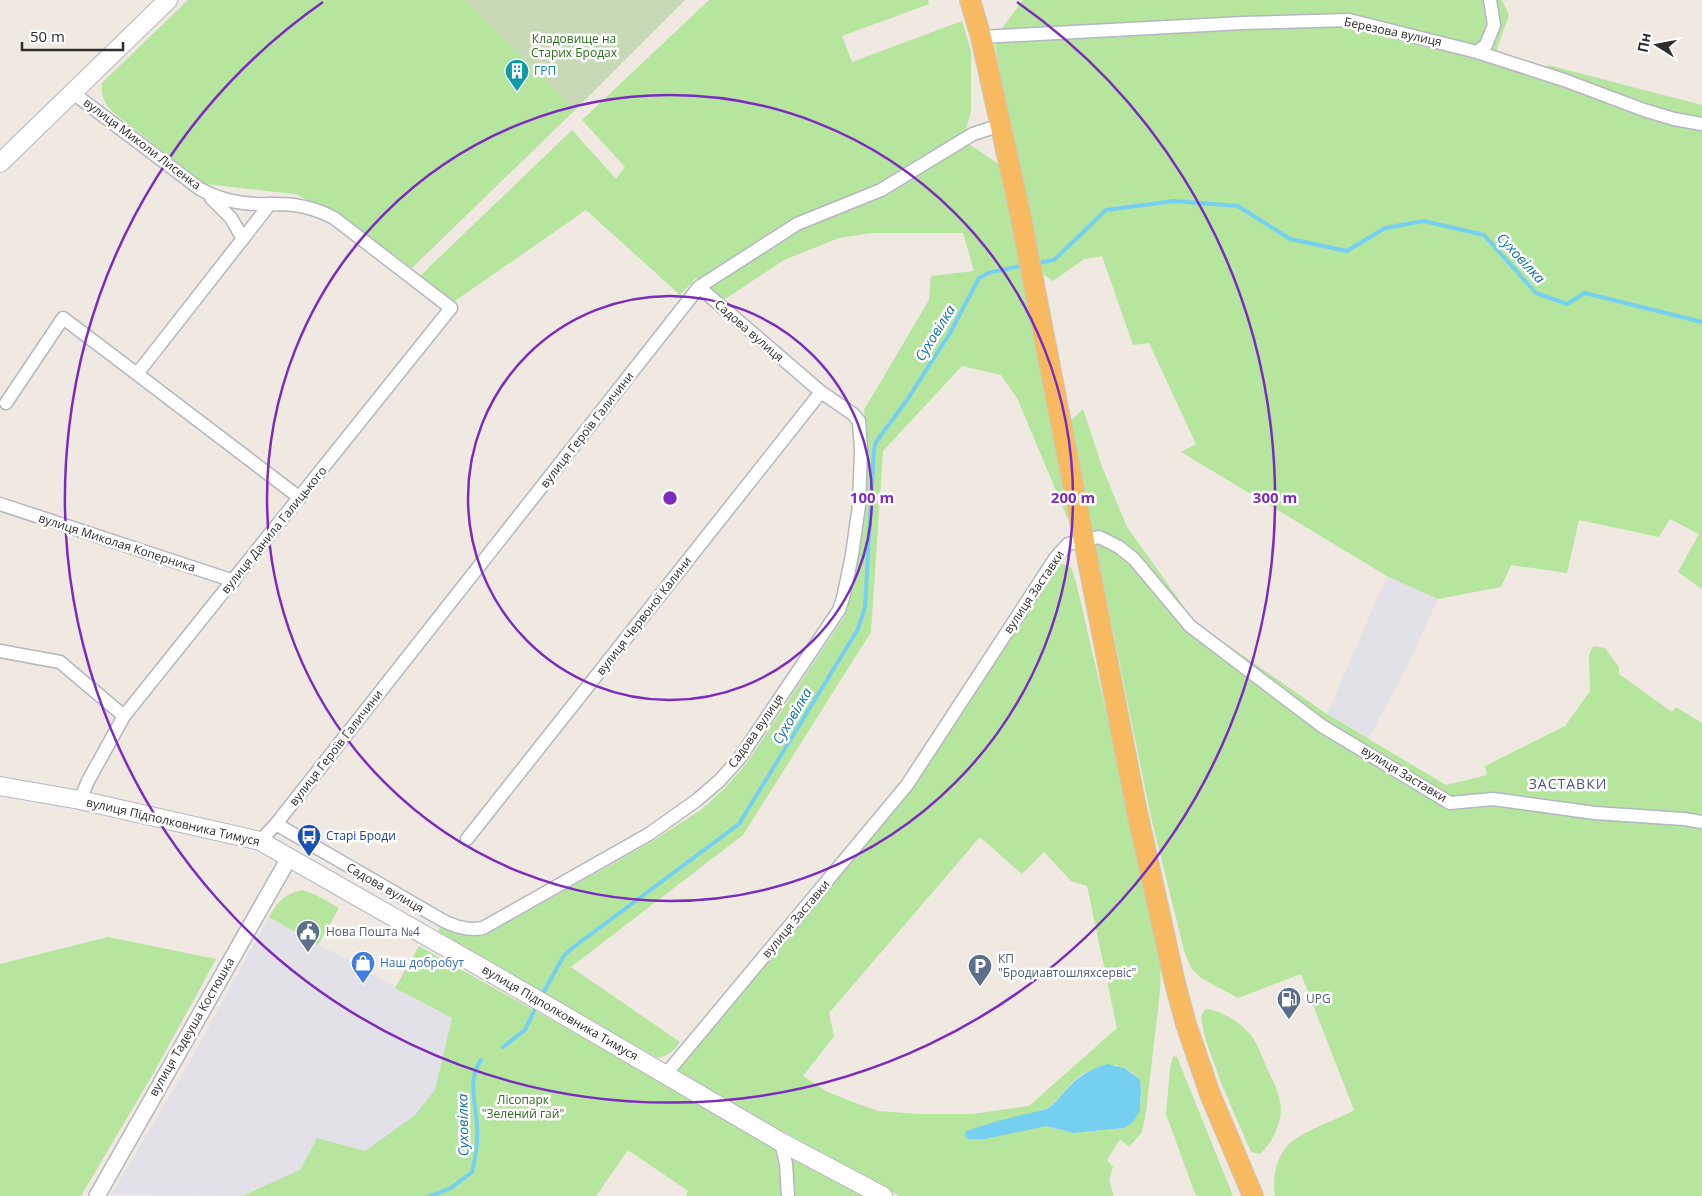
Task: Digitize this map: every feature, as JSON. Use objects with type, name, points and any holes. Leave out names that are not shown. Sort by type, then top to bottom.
[{"type":"highway","points":[[970,0],[981,37],[1020,213],[1136,807],[1177,991],[1210,1094],[1253,1196]]},
{"type":"main road","points":[[0,163],[168,0]]},
{"type":"main road","name":"вулиця Підполковника Тимуся","points":[[0,786],[80,800],[260,842],[549,1006],[781,1142],[883,1196]]},
{"type":"street","points":[[1477,52],[1486,46],[1494,24],[1490,0]]},
{"type":"street","name":"Березова вулиця","points":[[981,37],[1243,23],[1349,20],[1477,52],[1564,80],[1644,110],[1674,119],[1702,124]]},
{"type":"street","name":"вулиця Миколи Лисенка","points":[[73,93],[200,189],[226,200],[309,207],[334,218],[412,277]]},
{"type":"street","name":"вулиця Героїв Галичини","points":[[260,842],[699,287],[797,224],[881,190],[973,134],[1000,125]]},
{"type":"street","points":[[200,189],[231,218],[243,239]]},
{"type":"street","points":[[137,374],[270,204]]},
{"type":"street","name":"вулиця Данила Галицького","points":[[80,800],[88,781],[124,716],[451,308],[412,277]]},
{"type":"street","name":"Садова вулиця","points":[[276,824],[442,920],[452,925],[473,930],[483,928],[649,834],[697,800],[719,781],[739,758],[839,610],[852,555],[859,513],[860,430],[859,421],[853,414],[820,392],[699,287]]},
{"type":"street","points":[[6,403],[63,318],[300,498]]},
{"type":"street","name":"вулиця Червоної Калини","points":[[467,840],[820,392]]},
{"type":"street","name":"вулиця Миколая Коперника","points":[[0,504],[234,581]]},
{"type":"street","name":"вулиця Заставки","points":[[666,1074],[907,785],[1056,556],[1068,544],[1099,538],[1119,547],[1134,559],[1190,626],[1322,726],[1450,802],[1493,799],[1595,813],[1702,822]]},
{"type":"street","points":[[0,651],[60,662],[124,716]]},
{"type":"street","name":"вулиця Тадеуша Костюшка","points":[[96,1196],[289,858]]},
{"type":"street","points":[[781,1142],[786,1164],[788,1196]]},
{"type":"shaded area","points":[[1387,576],[1438,599],[1407,666],[1368,740],[1327,714]]},
{"type":"shaded area","points":[[269,917],[452,1018],[435,1090],[414,1116],[365,1151],[317,1138],[300,1170],[242,1196],[111,1195],[185,1070]]},
{"type":"green space","points":[[188,0],[465,0],[575,110],[412,268],[334,213],[295,194],[205,184],[115,114],[109,107],[103,97],[102,83]]},
{"type":"green space","name":"Кладовище на Старих Бродах","points":[[465,0],[685,0],[575,110]]},
{"type":"green space","points":[[709,0],[928,0],[929,4],[842,36],[852,62],[962,21],[971,51],[971,111],[963,140],[1000,165],[1052,418],[1069,522],[1018,400],[1001,375],[962,366],[883,451],[871,632],[743,835],[571,967],[680,1042],[670,1053],[658,1058],[437,934],[441,925],[462,934],[473,936],[485,935],[653,841],[702,809],[725,788],[746,764],[845,616],[858,556],[862,522],[866,469],[864,410],[929,300],[931,276],[974,271],[963,233],[872,233],[839,238],[784,260],[719,303],[696,278],[680,295],[586,210],[452,303],[420,276],[572,130],[616,179],[625,167],[582,120]]},
{"type":"green space","points":[[1023,0],[1502,0],[1509,15],[1495,54],[1547,70],[1548,65],[1702,105],[1702,589],[1678,572],[1699,534],[1670,519],[1659,537],[1579,520],[1567,573],[1511,565],[1501,587],[1438,599],[1387,576],[1181,452],[1196,444],[1149,343],[1133,345],[1102,256],[1084,259],[1053,281],[1043,274],[1005,102],[994,39]]},
{"type":"green space","points":[[1083,409],[1102,467],[1127,527],[1195,622],[1327,714],[1446,785],[1487,775],[1485,766],[1565,726],[1590,691],[1589,655],[1593,646],[1605,648],[1619,667],[1619,674],[1672,712],[1676,707],[1702,723],[1702,1196],[1275,1196],[1274,1181],[1277,1165],[1288,1145],[1308,1131],[1354,1110],[1301,974],[1238,998],[1201,978],[1192,969],[1185,954],[1151,817],[1070,421]]},
{"type":"green space","points":[[1058,562],[1071,567],[1133,827],[1161,958],[1160,991],[1146,1112],[1142,1132],[1129,1147],[1120,1139],[1107,1160],[1113,1167],[1109,1180],[1114,1196],[899,1196],[671,1069],[907,785]],"holes":[[[980,837],[1022,874],[1044,852],[1071,881],[1087,886],[1117,1028],[1029,1106],[972,1114],[919,1114],[878,1111],[826,1091],[803,1076],[834,1036],[829,1013]],[[1116,1065],[1132,1072],[1140,1079],[1140,1106],[1135,1116],[1125,1128],[1073,1133],[1046,1126],[983,1126],[1047,1109],[1080,1076],[1092,1070]]]},
{"type":"green space","points":[[302,890],[316,895],[339,908],[318,945],[269,917],[282,899]]},
{"type":"green space","points":[[108,937],[216,959],[153,1074],[81,1196],[0,1196],[0,964]]},
{"type":"green space","name":"Лісопарк \"Зелений гай\"","points":[[419,946],[646,1073],[775,1149],[781,1179],[782,1196],[686,1196],[688,1191],[628,1150],[596,1196],[242,1196],[300,1170],[317,1138],[365,1151],[414,1116],[435,1090],[452,1018],[395,988]]},
{"type":"green space","points":[[1209,1009],[1235,1021],[1254,1039],[1278,1092],[1281,1109],[1279,1123],[1273,1137],[1260,1154],[1251,1152],[1222,1085],[1206,1041],[1201,1018],[1204,1010]]},
{"type":"green space","points":[[1173,1056],[1177,1057],[1233,1196],[1197,1196],[1194,1191],[1166,1114]]},
{"type":"green space","points":[[790,1154],[865,1196],[793,1196]]},
{"type":"water","points":[[1107,1064],[1124,1068],[1140,1079],[1140,1111],[1133,1122],[1124,1128],[1073,1133],[1046,1126],[985,1139],[968,1139],[965,1136],[966,1131],[1047,1109],[1080,1077]]},
{"type":"waterway","name":"Суховілка","points":[[1037,263],[1054,260],[1106,210],[1174,201],[1238,206],[1290,239],[1347,251],[1385,228],[1424,221],[1484,235],[1536,293],[1567,304],[1585,293],[1702,322]]},
{"type":"waterway","name":"Суховілка","points":[[541,997],[563,957],[571,949],[739,824],[858,629],[865,607],[876,442],[907,400],[950,333],[979,278],[988,273],[1025,265]]},
{"type":"waterway","name":"Суховілка","points":[[503,1047],[525,1030],[537,1005]]},
{"type":"waterway","name":"Суховілка","points":[[430,1196],[451,1188],[472,1172],[477,1137],[473,1084],[474,1076],[481,1060]]},
{"type":"place","name":"ГРП","points":[[517,92]]},
{"type":"place","name":"Старі Броди","points":[[309,857]]},
{"type":"place","name":"Нова Пошта №4","points":[[308,953]]},
{"type":"place","name":"Наш добробут","points":[[363,984]]},
{"type":"place","name":"КП \"Бродиавтошляхсервіс\"","points":[[980,987]]},
{"type":"place","name":"UPG","points":[[1289,1020]]},
{"type":"district","name":"ЗАСТАВКИ","points":[[1568,784]]}]
